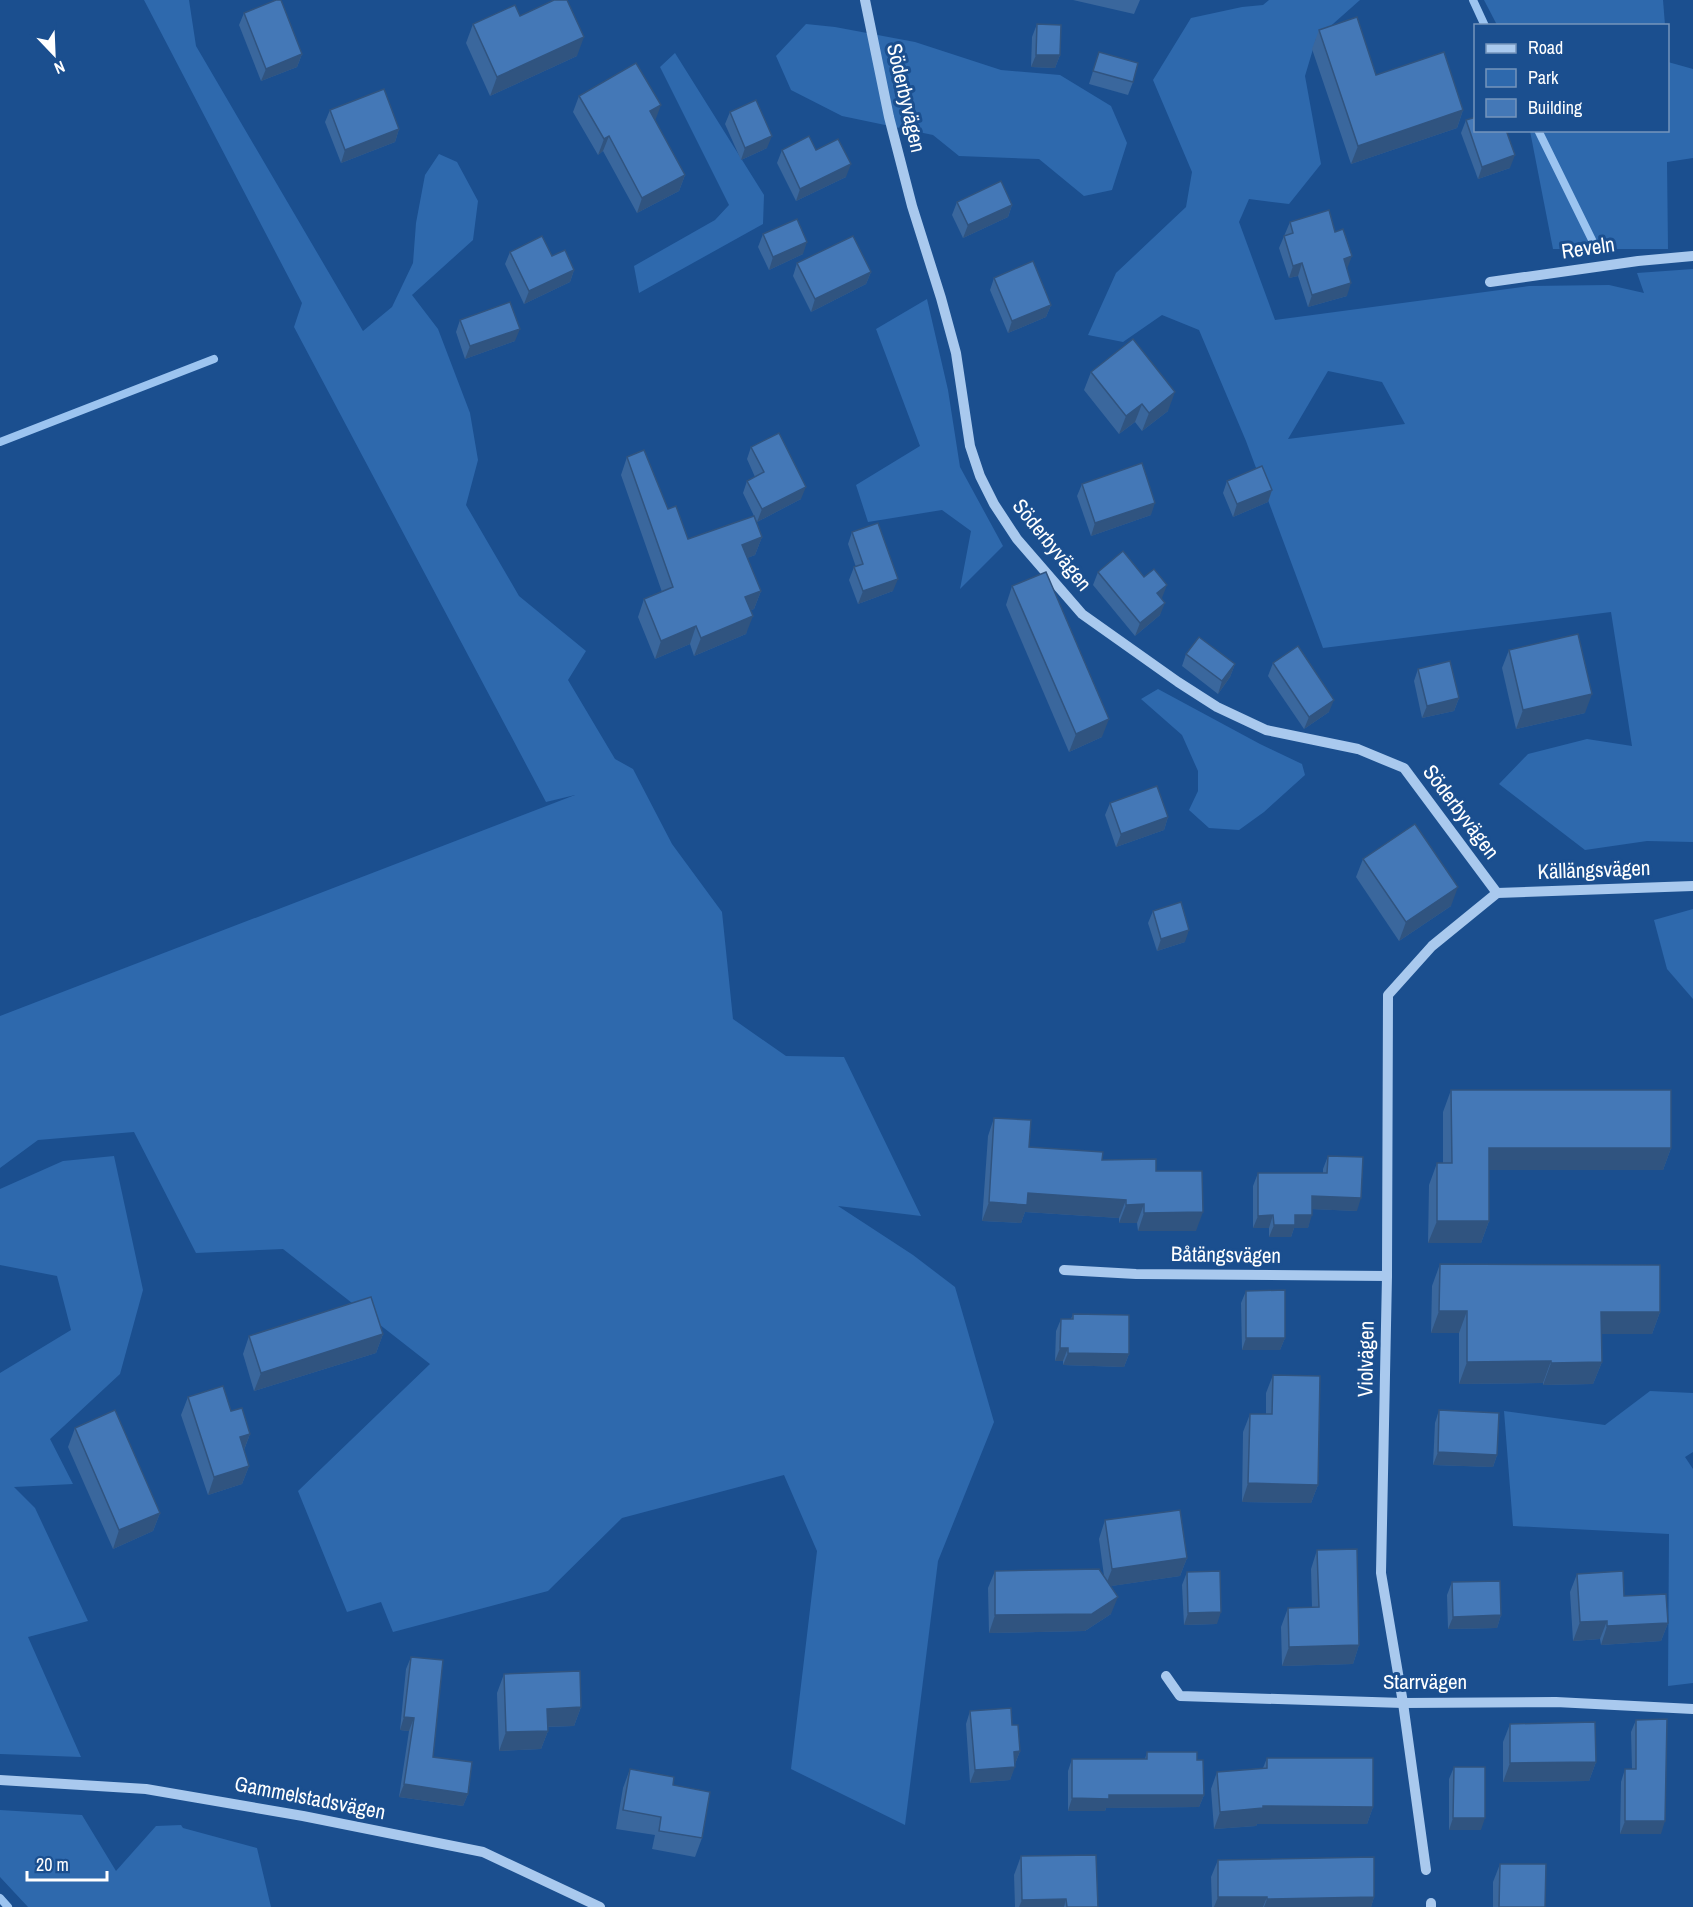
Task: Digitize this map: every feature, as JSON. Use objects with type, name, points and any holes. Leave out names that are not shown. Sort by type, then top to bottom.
[{"type":"street","name":"Söderbyvägen","points":[[865,0],[897,149],[956,353],[970,446],[980,476],[994,504],[1017,539],[1082,614],[1217,707],[1266,730],[1358,749],[1404,768],[1497,893]]},
{"type":"street","name":"Reveln","points":[[1490,282],[1638,261],[1693,256]]},
{"type":"street","name":"Källängsvägen","points":[[1497,893],[1693,886]]},
{"type":"street","name":"Violvägen","points":[[1426,1870],[1403,1703],[1381,1573],[1387,1276],[1388,995],[1432,946],[1497,893]]},
{"type":"street","name":"Båtängsvägen","points":[[1064,1270],[1118,1273],[1387,1276]]},
{"type":"street","name":"Starrvägen","points":[[1166,1676],[1180,1696],[1403,1703],[1556,1702],[1693,1709]]},
{"type":"street","name":"Gammelstadsvägen","points":[[0,1780],[146,1789],[303,1816],[483,1852],[600,1907]]},
{"type":"green space","points":[[144,0],[189,0],[196,46],[363,331],[392,307],[413,263],[416,223],[425,175],[439,154],[457,162],[478,201],[473,240],[412,295],[438,329],[470,413],[478,460],[466,505],[519,596],[586,651],[568,680],[615,759],[633,769],[672,844],[722,912],[733,1019],[786,1056],[844,1057],[921,1216],[838,1206],[913,1255],[955,1287],[994,1422],[938,1561],[905,1825],[791,1769],[817,1551],[784,1475],[622,1518],[548,1591],[393,1632],[381,1602],[347,1612],[298,1491],[430,1364],[283,1249],[196,1253],[134,1132],[38,1140],[0,1168],[0,1016],[575,795],[546,802],[294,327],[302,303]]},
{"type":"green space","points":[[1269,0],[1360,0],[1316,39],[1305,76],[1321,164],[1289,204],[1249,199],[1239,222],[1275,320],[1529,286],[1609,285],[1644,293],[1637,273],[1693,269],[1693,842],[1647,841],[1585,850],[1499,784],[1528,754],[1587,739],[1632,746],[1611,612],[1323,648],[1246,441],[1199,330],[1162,315],[1123,342],[1088,335],[1116,273],[1186,207],[1192,172],[1153,80],[1191,18],[1263,5]],"holes":[[[1328,371],[1382,382],[1405,424],[1288,439]]]},
{"type":"green space","points":[[1484,0],[1663,0],[1665,24],[1496,24]]},
{"type":"green space","points":[[806,24],[915,42],[1001,70],[1060,75],[1111,106],[1127,143],[1112,190],[1084,196],[1039,159],[959,156],[933,135],[842,116],[791,90],[776,56]]},
{"type":"green space","points":[[675,53],[764,195],[763,224],[639,293],[634,266],[715,220],[729,205],[660,67]]},
{"type":"green space","points":[[1669,62],[1693,69],[1693,158],[1667,162],[1668,249],[1553,249],[1530,132],[1669,132]]},
{"type":"green space","points":[[927,299],[948,390],[960,467],[1003,546],[960,589],[971,531],[942,510],[868,522],[856,485],[920,446],[876,329]]},
{"type":"green space","points":[[1158,689],[1302,764],[1305,775],[1264,812],[1239,830],[1209,828],[1189,810],[1198,791],[1198,771],[1182,735],[1141,699]]},
{"type":"green space","points":[[1693,909],[1693,999],[1667,969],[1654,920]]},
{"type":"green space","points":[[114,1156],[143,1290],[120,1374],[50,1439],[73,1484],[14,1487],[35,1508],[88,1621],[28,1637],[81,1757],[0,1754],[0,1373],[71,1330],[57,1276],[0,1265],[0,1189],[63,1161]]},
{"type":"green space","points":[[1650,1391],[1693,1393],[1693,1452],[1685,1457],[1693,1469],[1693,1683],[1668,1686],[1669,1534],[1513,1526],[1504,1411],[1605,1425]]},
{"type":"green space","points":[[0,1810],[82,1815],[116,1871],[156,1826],[181,1825],[183,1828],[257,1848],[271,1907],[28,1907],[0,1877]]},
{"type":"building","points":[[281,0],[302,54],[266,69],[244,13]]},
{"type":"building","points":[[554,0],[567,0],[584,37],[497,77],[473,24],[515,5],[520,16]]},
{"type":"building","points":[[1357,17],[1376,75],[1444,52],[1463,110],[1358,146],[1319,30]]},
{"type":"building","points":[[1037,24],[1061,25],[1060,55],[1036,55]]},
{"type":"building","points":[[1099,52],[1138,63],[1133,82],[1093,71]]},
{"type":"building","points":[[636,63],[661,105],[650,111],[685,175],[642,198],[609,136],[604,139],[579,96]]},
{"type":"building","points":[[384,89],[399,129],[345,150],[330,110]]},
{"type":"building","points":[[756,100],[772,136],[745,148],[730,112]]},
{"type":"building","points":[[1474,118],[1474,132],[1507,132],[1515,155],[1482,167],[1466,120]]},
{"type":"building","points":[[809,136],[816,150],[838,139],[851,164],[800,189],[782,150]]},
{"type":"building","points":[[1001,181],[1012,205],[968,225],[957,202]]},
{"type":"building","points":[[1329,210],[1335,232],[1343,229],[1352,256],[1344,259],[1351,283],[1312,295],[1302,263],[1293,266],[1284,236],[1293,233],[1290,222]]},
{"type":"building","points":[[797,219],[807,242],[773,257],[763,234]]},
{"type":"building","points":[[542,236],[552,256],[565,250],[574,270],[529,291],[510,252]]},
{"type":"building","points":[[853,236],[871,272],[815,299],[797,263]]},
{"type":"building","points":[[1033,261],[1051,305],[1012,321],[994,278]]},
{"type":"building","points":[[510,302],[520,329],[470,346],[460,320]]},
{"type":"building","points":[[1133,339],[1175,392],[1149,413],[1142,404],[1126,416],[1091,372]]},
{"type":"building","points":[[779,433],[806,487],[762,509],[747,481],[764,472],[751,447]]},
{"type":"building","points":[[644,450],[668,509],[676,506],[688,539],[754,516],[762,537],[742,545],[761,591],[745,597],[753,616],[701,638],[696,626],[661,641],[644,599],[673,587],[627,457]]},
{"type":"building","points":[[1142,463],[1155,503],[1095,523],[1082,484]]},
{"type":"building","points":[[1262,466],[1272,490],[1237,504],[1227,481]]},
{"type":"building","points":[[878,523],[898,579],[863,591],[854,567],[863,564],[852,532]]},
{"type":"building","points":[[1123,551],[1144,577],[1154,569],[1167,585],[1157,593],[1165,603],[1140,623],[1098,572]]},
{"type":"building","points":[[1046,572],[1109,719],[1076,734],[1012,586]]},
{"type":"building","points":[[1578,634],[1592,694],[1523,710],[1509,650]]},
{"type":"building","points":[[1199,637],[1235,664],[1222,681],[1186,654]]},
{"type":"building","points":[[1298,646],[1334,700],[1309,717],[1273,663]]},
{"type":"building","points":[[1450,661],[1459,698],[1427,706],[1418,669]]},
{"type":"building","points":[[1157,786],[1168,817],[1121,834],[1110,803]]},
{"type":"building","points":[[1415,824],[1458,887],[1406,922],[1363,859]]},
{"type":"building","points":[[1181,902],[1189,930],[1161,939],[1153,911]]},
{"type":"building","points":[[1451,1090],[1671,1090],[1671,1148],[1489,1148],[1489,1221],[1437,1221],[1437,1163],[1452,1163]]},
{"type":"building","points":[[994,1118],[1031,1120],[1029,1147],[1103,1152],[1102,1160],[1156,1159],[1156,1171],[1202,1171],[1203,1212],[1144,1213],[1144,1204],[1126,1205],[1126,1200],[1028,1193],[1027,1205],[989,1202]]},
{"type":"building","points":[[1328,1156],[1363,1157],[1361,1198],[1312,1196],[1312,1215],[1295,1215],[1295,1225],[1274,1225],[1273,1215],[1258,1216],[1258,1173],[1327,1173]]},
{"type":"building","points":[[1440,1264],[1660,1265],[1660,1312],[1601,1312],[1602,1362],[1467,1362],[1467,1311],[1439,1311]]},
{"type":"building","points":[[1285,1290],[1285,1338],[1246,1338],[1246,1291]]},
{"type":"building","points":[[371,1297],[383,1334],[261,1373],[249,1336]]},
{"type":"building","points":[[1073,1314],[1129,1315],[1129,1354],[1068,1353],[1068,1348],[1060,1348],[1061,1319],[1073,1319]]},
{"type":"building","points":[[1273,1375],[1320,1376],[1318,1485],[1248,1483],[1250,1414],[1272,1414]]},
{"type":"building","points":[[223,1386],[231,1411],[242,1408],[250,1434],[240,1437],[249,1466],[214,1477],[188,1397]]},
{"type":"building","points":[[115,1410],[160,1513],[119,1530],[75,1428]]},
{"type":"building","points":[[1439,1410],[1499,1413],[1497,1455],[1438,1452]]},
{"type":"building","points":[[1180,1510],[1187,1558],[1112,1569],[1105,1520]]},
{"type":"building","points":[[1357,1549],[1359,1645],[1289,1647],[1288,1608],[1319,1607],[1317,1550]]},
{"type":"building","points":[[1099,1569],[1118,1597],[1092,1614],[995,1615],[995,1571]]},
{"type":"building","points":[[1220,1571],[1221,1612],[1188,1613],[1187,1572]]},
{"type":"building","points":[[1623,1571],[1624,1596],[1666,1594],[1668,1623],[1607,1626],[1607,1621],[1580,1622],[1577,1574]]},
{"type":"building","points":[[1500,1581],[1501,1615],[1453,1617],[1452,1582]]},
{"type":"building","points":[[411,1657],[443,1660],[433,1757],[472,1762],[468,1794],[404,1784],[414,1718],[404,1717]]},
{"type":"building","points":[[580,1671],[581,1707],[547,1709],[548,1731],[506,1732],[504,1674]]},
{"type":"building","points":[[1011,1708],[1012,1725],[1018,1725],[1020,1751],[1014,1752],[1015,1767],[975,1770],[970,1711]]},
{"type":"building","points":[[1667,1719],[1665,1821],[1625,1821],[1625,1769],[1636,1769],[1636,1720]]},
{"type":"building","points":[[1595,1722],[1596,1762],[1510,1763],[1510,1724]]},
{"type":"building","points":[[1147,1752],[1197,1752],[1197,1760],[1203,1760],[1204,1795],[1109,1795],[1109,1799],[1072,1798],[1072,1759],[1147,1759]]},
{"type":"building","points":[[1267,1758],[1373,1758],[1373,1807],[1263,1806],[1263,1808],[1220,1812],[1217,1772],[1267,1768]]},
{"type":"building","points":[[1454,1767],[1485,1767],[1485,1818],[1453,1818]]},
{"type":"building","points":[[630,1769],[674,1777],[673,1785],[710,1792],[702,1838],[659,1831],[661,1817],[623,1810]]},
{"type":"building","points":[[1096,1855],[1098,1907],[1067,1907],[1066,1899],[1022,1900],[1021,1856]]},
{"type":"building","points":[[1374,1857],[1374,1897],[1267,1899],[1267,1897],[1218,1897],[1218,1860]]},
{"type":"building","points":[[1500,1864],[1546,1864],[1545,1907],[1499,1907]]},
{"type":"waterway","points":[[1473,0],[1484,24]]},
{"type":"waterway","points":[[1539,132],[1598,252]]},
{"type":"waterway","points":[[0,442],[214,359]]},
{"type":"waterway","points":[[0,1898],[8,1907]]}]
